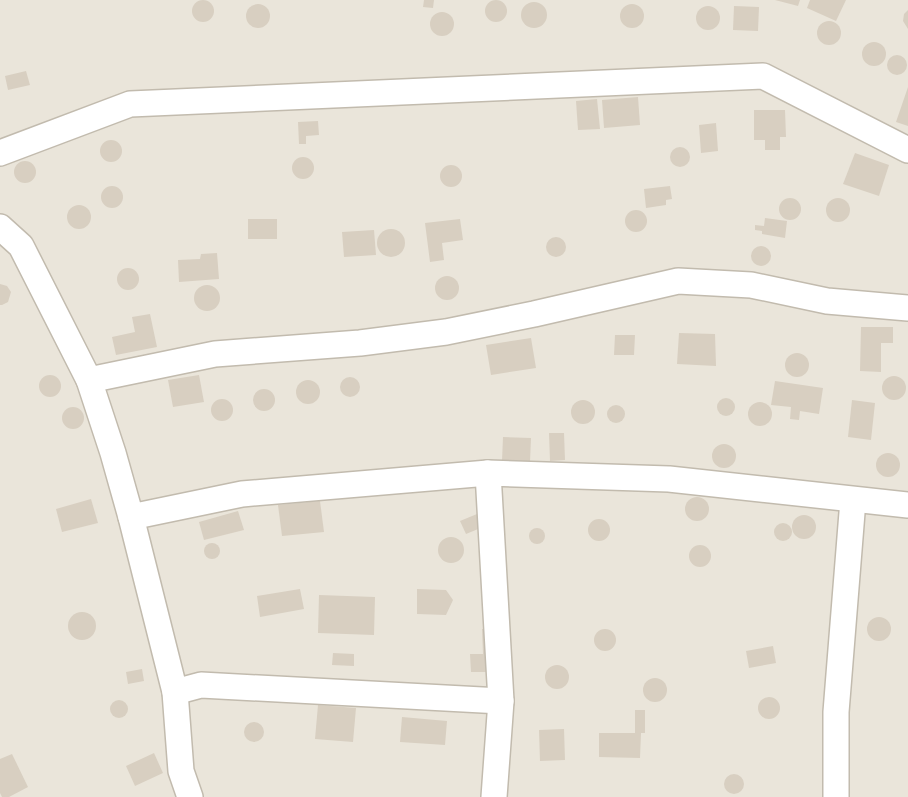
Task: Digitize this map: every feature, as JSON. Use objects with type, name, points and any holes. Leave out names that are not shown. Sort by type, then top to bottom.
[{"type":"street","points":[[0,153],[130,104],[762,76],[908,150]]},
{"type":"street","points":[[0,227],[21,246],[89,380],[132,517],[175,692],[181,771],[190,797]]},
{"type":"street","points":[[89,380],[215,354],[360,343],[446,332],[678,281],[750,285],[827,301],[908,308]]},
{"type":"street","points":[[132,517],[242,494],[488,473],[670,479],[908,505]]},
{"type":"street","points":[[488,473],[501,701],[494,797]]},
{"type":"street","points":[[836,797],[836,712],[853,500]]},
{"type":"street","points":[[175,692],[200,684],[501,701]]},
{"type":"shaded area","points":[[0,0],[908,0],[908,797],[0,797]]},
{"type":"building","points":[[203,0],[211,3],[214,11],[211,19],[203,22],[195,19],[192,11],[195,3]]},
{"type":"building","points":[[424,0],[434,0],[433,8],[423,7]]},
{"type":"building","points":[[492,0],[500,0],[507,7],[507,15],[500,22],[492,22],[485,15],[485,7]]},
{"type":"building","points":[[775,0],[800,0],[798,6]]},
{"type":"building","points":[[810,0],[846,0],[836,21],[807,8]]},
{"type":"building","points":[[534,2],[543,6],[547,15],[543,24],[534,28],[525,24],[521,15],[525,6]]},
{"type":"building","points":[[258,4],[263,5],[269,11],[269,21],[263,27],[258,28],[253,27],[247,21],[246,16],[247,11],[253,5]]},
{"type":"building","points":[[632,4],[637,5],[643,11],[643,21],[637,27],[632,28],[627,27],[621,21],[620,16],[621,11],[627,5]]},
{"type":"building","points":[[708,6],[713,7],[719,13],[719,23],[713,29],[708,30],[703,29],[697,23],[696,18],[697,13],[703,7]]},
{"type":"building","points":[[734,6],[759,7],[758,31],[733,30]]},
{"type":"building","points":[[908,10],[908,29],[903,21],[904,14]]},
{"type":"building","points":[[442,12],[447,13],[453,19],[453,29],[447,35],[442,36],[437,35],[431,29],[430,24],[431,19],[437,13]]},
{"type":"building","points":[[829,21],[834,22],[840,28],[840,38],[834,44],[829,45],[824,44],[818,38],[817,33],[818,28],[824,22]]},
{"type":"building","points":[[874,42],[879,43],[885,49],[885,59],[879,65],[874,66],[869,65],[863,59],[862,54],[863,49],[869,43]]},
{"type":"building","points":[[897,55],[904,58],[907,65],[904,72],[897,75],[890,72],[887,65],[890,58]]},
{"type":"building","points":[[26,71],[30,85],[8,90],[5,76]]},
{"type":"building","points":[[908,87],[908,126],[896,122]]},
{"type":"building","points":[[638,97],[640,125],[604,128],[602,100]]},
{"type":"building","points":[[597,99],[600,129],[578,130],[576,101]]},
{"type":"building","points":[[754,110],[785,110],[786,137],[780,137],[780,150],[765,150],[765,140],[754,140]]},
{"type":"building","points":[[318,121],[319,135],[306,136],[306,144],[299,144],[298,122]]},
{"type":"building","points":[[716,123],[718,151],[701,153],[699,125]]},
{"type":"building","points":[[111,140],[119,143],[122,151],[119,159],[111,162],[103,159],[100,151],[103,143]]},
{"type":"building","points":[[680,147],[687,150],[690,157],[687,164],[680,167],[673,164],[670,157],[673,150]]},
{"type":"building","points":[[855,153],[889,165],[879,196],[843,184]]},
{"type":"building","points":[[303,157],[311,160],[314,168],[311,176],[303,179],[295,176],[292,168],[295,160]]},
{"type":"building","points":[[25,161],[33,164],[36,172],[33,180],[25,183],[17,180],[14,172],[17,164]]},
{"type":"building","points":[[451,165],[459,168],[462,176],[459,184],[451,187],[443,184],[440,176],[443,168]]},
{"type":"building","points":[[112,186],[120,189],[123,197],[120,205],[112,208],[104,205],[101,197],[104,189]]},
{"type":"building","points":[[670,186],[672,199],[666,200],[666,205],[646,208],[644,189]]},
{"type":"building","points":[[790,198],[798,201],[801,209],[798,217],[790,220],[782,217],[779,209],[782,201]]},
{"type":"building","points":[[838,198],[846,202],[850,210],[846,218],[838,222],[830,218],[826,210],[830,202]]},
{"type":"building","points":[[79,205],[87,209],[91,217],[87,225],[79,229],[71,225],[67,217],[71,209]]},
{"type":"building","points":[[636,210],[644,213],[647,221],[644,229],[636,232],[628,229],[625,221],[628,213]]},
{"type":"building","points":[[765,218],[787,221],[785,238],[762,234],[762,231],[755,230],[755,225],[764,226]]},
{"type":"building","points":[[248,219],[277,219],[277,239],[248,239]]},
{"type":"building","points":[[460,219],[463,240],[442,243],[444,260],[430,262],[425,223]]},
{"type":"building","points":[[391,229],[401,233],[405,243],[401,253],[391,257],[381,253],[377,243],[381,233]]},
{"type":"building","points":[[374,230],[376,255],[344,257],[342,232]]},
{"type":"building","points":[[552,237],[560,237],[566,243],[566,251],[560,257],[552,257],[546,251],[546,243]]},
{"type":"building","points":[[757,246],[765,246],[771,252],[771,260],[765,266],[757,266],[751,260],[751,252]]},
{"type":"building","points":[[217,253],[219,279],[179,282],[178,260],[200,259],[201,254]]},
{"type":"building","points":[[124,268],[132,268],[139,275],[139,283],[132,290],[124,290],[117,283],[117,275]]},
{"type":"building","points":[[447,276],[452,277],[458,283],[458,293],[452,299],[447,300],[442,299],[436,293],[435,288],[436,283],[442,277]]},
{"type":"building","points":[[0,284],[7,286],[11,292],[8,302],[2,305],[0,305]]},
{"type":"building","points":[[207,285],[216,289],[220,298],[216,307],[207,311],[198,307],[194,298],[198,289]]},
{"type":"building","points":[[150,314],[157,347],[116,355],[112,337],[135,332],[132,317]]},
{"type":"building","points":[[861,327],[893,327],[893,343],[881,343],[881,372],[860,371]]},
{"type":"building","points":[[679,333],[715,334],[716,366],[677,364]]},
{"type":"building","points":[[615,335],[635,335],[634,355],[614,355]]},
{"type":"building","points":[[531,338],[536,368],[491,375],[486,345]]},
{"type":"building","points":[[797,353],[802,354],[808,360],[808,370],[802,376],[797,377],[792,376],[786,370],[785,365],[786,360],[792,354]]},
{"type":"building","points":[[50,375],[58,378],[61,386],[58,394],[50,397],[42,394],[39,386],[42,378]]},
{"type":"building","points":[[199,375],[204,402],[173,407],[168,380]]},
{"type":"building","points":[[894,376],[902,380],[906,388],[902,396],[894,400],[886,396],[882,388],[886,380]]},
{"type":"building","points":[[346,377],[354,377],[360,383],[360,391],[354,397],[346,397],[340,391],[340,383]]},
{"type":"building","points":[[308,380],[313,381],[319,387],[319,397],[313,403],[308,404],[303,403],[297,397],[296,392],[297,387],[303,381]]},
{"type":"building","points":[[775,381],[823,388],[819,414],[800,411],[799,420],[790,419],[791,407],[771,405]]},
{"type":"building","points":[[264,389],[272,392],[275,400],[272,408],[264,411],[256,408],[253,400],[256,392]]},
{"type":"building","points":[[726,398],[732,401],[735,407],[732,413],[726,416],[720,413],[717,407],[720,401]]},
{"type":"building","points":[[222,399],[230,402],[233,410],[230,418],[222,421],[214,418],[211,410],[214,402]]},
{"type":"building","points":[[583,400],[592,403],[595,412],[592,421],[583,424],[574,421],[571,412],[574,403]]},
{"type":"building","points":[[852,400],[875,403],[871,440],[848,437]]},
{"type":"building","points":[[760,402],[765,403],[771,409],[771,419],[765,425],[760,426],[755,425],[749,419],[748,414],[749,409],[755,403]]},
{"type":"building","points":[[612,405],[620,405],[625,410],[623,421],[612,423],[607,418],[607,410]]},
{"type":"building","points":[[73,407],[81,410],[84,418],[81,426],[73,429],[65,426],[62,418],[65,410]]},
{"type":"building","points":[[549,433],[564,433],[565,460],[550,461]]},
{"type":"building","points":[[503,437],[531,438],[530,462],[502,461]]},
{"type":"building","points":[[724,444],[732,448],[736,456],[732,464],[724,468],[716,464],[712,456],[716,448]]},
{"type":"building","points":[[888,453],[896,457],[900,465],[896,473],[888,477],[880,473],[876,465],[880,457]]},
{"type":"building","points":[[697,497],[705,501],[709,509],[705,517],[697,521],[689,517],[685,509],[689,501]]},
{"type":"building","points":[[91,499],[98,523],[62,532],[56,509]]},
{"type":"building","points":[[320,501],[324,532],[282,536],[278,505]]},
{"type":"building","points":[[238,511],[244,530],[204,540],[199,522]]},
{"type":"building","points":[[477,514],[483,527],[466,534],[460,521]]},
{"type":"building","points":[[804,515],[812,519],[816,527],[812,535],[804,539],[796,535],[792,527],[796,519]]},
{"type":"building","points":[[599,519],[607,522],[610,530],[607,538],[599,541],[591,538],[588,530],[591,522]]},
{"type":"building","points":[[783,523],[791,528],[792,532],[787,540],[783,541],[775,536],[774,532],[779,524]]},
{"type":"building","points":[[534,528],[540,528],[545,533],[543,542],[534,544],[529,539],[529,533]]},
{"type":"building","points":[[451,537],[460,541],[464,550],[460,559],[451,563],[442,559],[438,550],[442,541]]},
{"type":"building","points":[[212,543],[220,551],[212,559],[204,551]]},
{"type":"building","points":[[696,545],[704,545],[711,552],[711,560],[704,567],[696,567],[689,560],[689,552]]},
{"type":"building","points":[[300,589],[304,609],[260,617],[257,596]]},
{"type":"building","points":[[417,589],[446,590],[453,600],[446,615],[417,614]]},
{"type":"building","points":[[319,595],[375,597],[374,635],[318,633]]},
{"type":"building","points":[[82,612],[92,616],[96,626],[92,636],[82,640],[72,636],[68,626],[72,616]]},
{"type":"building","points":[[879,617],[884,618],[890,624],[890,634],[884,640],[879,641],[874,640],[868,634],[867,629],[868,624],[874,618]]},
{"type":"building","points":[[482,629],[503,629],[504,672],[471,672],[470,654],[483,654]]},
{"type":"building","points":[[605,629],[613,632],[616,640],[613,648],[605,651],[597,648],[594,640],[597,632]]},
{"type":"building","points":[[773,646],[776,663],[749,668],[746,651]]},
{"type":"building","points":[[333,653],[354,654],[354,666],[332,665]]},
{"type":"building","points":[[557,665],[566,668],[569,677],[566,686],[557,689],[548,686],[545,677],[548,668]]},
{"type":"building","points":[[142,669],[144,681],[128,684],[126,672]]},
{"type":"building","points":[[655,678],[664,681],[667,690],[664,699],[655,702],[646,699],[643,690],[646,681]]},
{"type":"building","points":[[769,697],[777,700],[780,708],[777,716],[769,719],[761,716],[758,708],[761,700]]},
{"type":"building","points":[[119,700],[125,703],[128,709],[125,715],[119,718],[113,715],[110,709],[113,703]]},
{"type":"building","points":[[318,705],[356,708],[353,742],[315,739]]},
{"type":"building","points":[[635,710],[645,710],[645,733],[641,733],[640,758],[599,757],[599,733],[635,733]]},
{"type":"building","points":[[402,717],[447,721],[445,745],[400,742]]},
{"type":"building","points":[[254,722],[261,725],[264,732],[261,739],[254,742],[247,739],[244,732],[247,725]]},
{"type":"building","points":[[564,729],[565,760],[540,761],[539,730]]},
{"type":"building","points":[[154,753],[163,773],[135,786],[126,766]]},
{"type":"building","points":[[12,754],[28,787],[9,797],[2,797],[0,793],[0,759]]},
{"type":"building","points":[[730,774],[738,774],[744,780],[744,788],[738,794],[730,794],[724,788],[724,780]]}]
